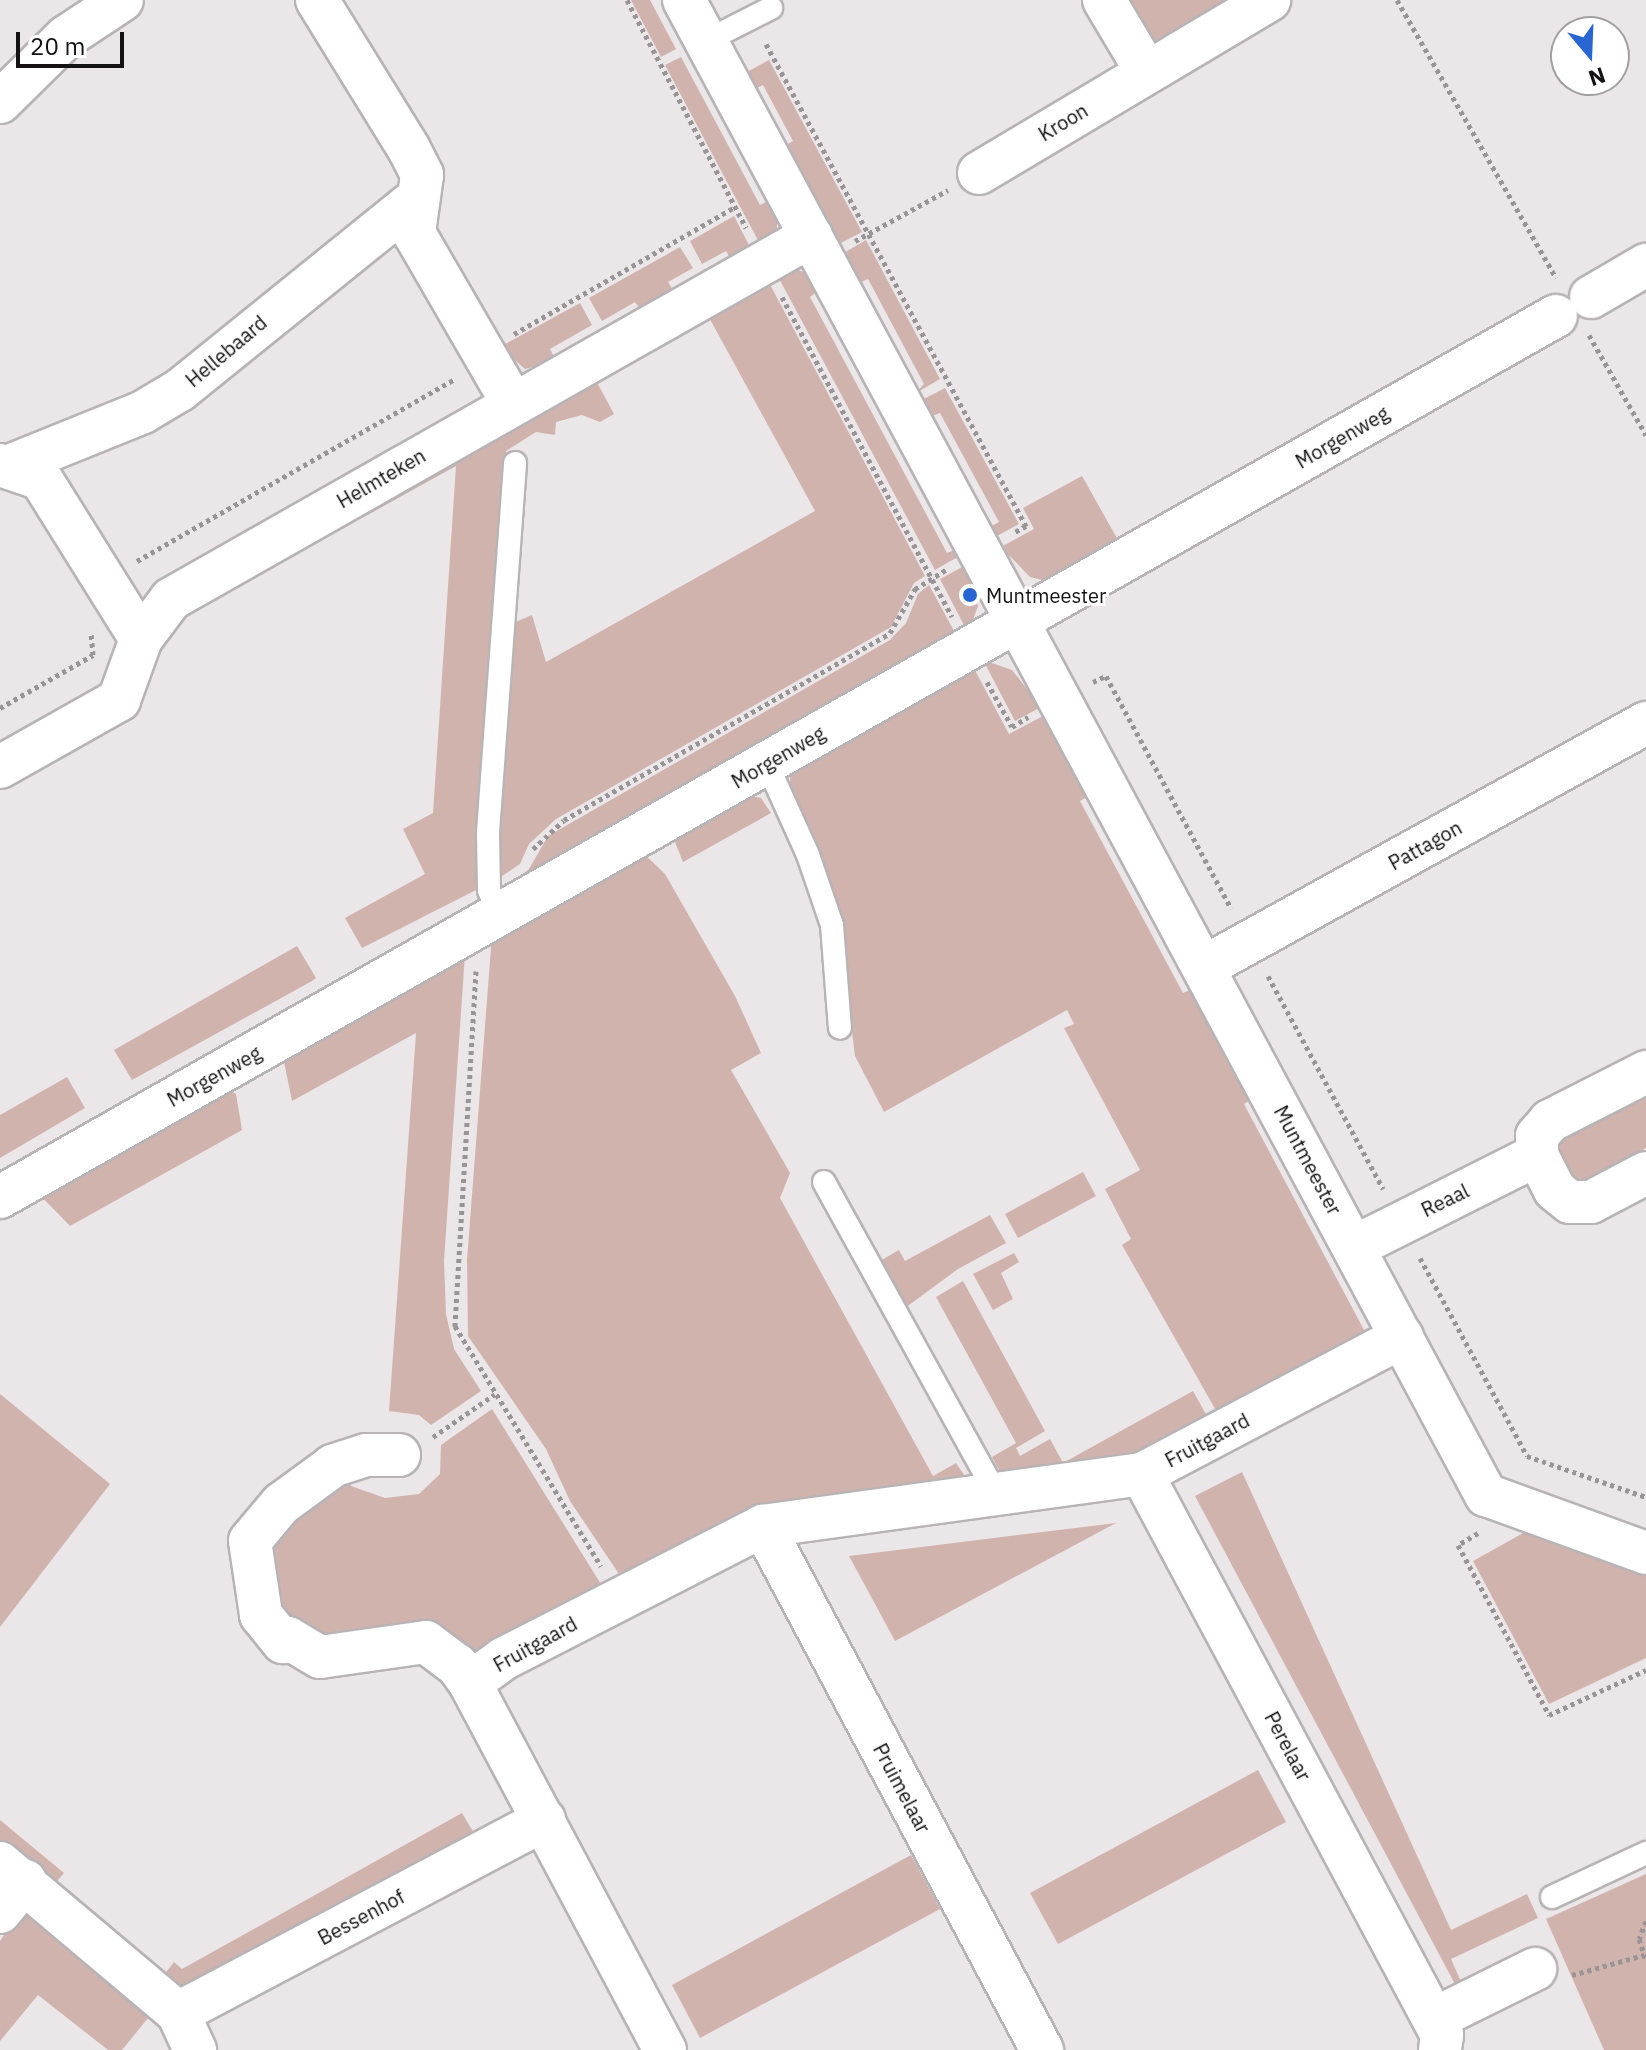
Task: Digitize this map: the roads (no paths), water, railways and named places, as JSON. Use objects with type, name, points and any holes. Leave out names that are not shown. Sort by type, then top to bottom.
[{"type":"street","points":[[0,102],[66,37],[122,0]]},
{"type":"street","points":[[317,0],[422,175],[414,233],[512,402]]},
{"type":"street","name":"Muntmeester","points":[[684,0],[1486,1495],[1646,1553]]},
{"type":"street","points":[[1104,0],[1147,72]]},
{"type":"street","name":"Kroon","points":[[979,173],[1269,0]]},
{"type":"street","name":"Hellebaard","points":[[6,465],[143,412],[180,390],[418,198]]},
{"type":"street","name":"Helmteken","points":[[0,767],[119,700],[141,639],[171,599],[763,260],[816,247]]},
{"type":"street","name":"Morgenweg","points":[[0,1197],[1646,265]]},
{"type":"street","name":"Hellebaard","points":[[6,465],[41,479],[141,639]]},
{"type":"street","name":"Pattagon","points":[[1204,967],[1646,723]]},
{"type":"street","points":[[1646,1072],[1550,1121],[1537,1136],[1537,1155],[1555,1190],[1570,1202],[1591,1202],[1646,1173]]},
{"type":"street","name":"Reaal","points":[[1354,1247],[1537,1155]]},
{"type":"street","name":"Fruitgaard","points":[[665,2050],[470,1683],[503,1659],[763,1526],[1142,1474],[1402,1337]]},
{"type":"street","points":[[399,1455],[366,1455],[333,1466],[281,1504],[250,1541],[261,1615],[283,1642],[288,1638],[320,1657],[426,1642],[457,1665],[470,1683]]},
{"type":"street","name":"Perelaar","points":[[1142,1474],[1437,2035],[1535,1969]]},
{"type":"street","name":"Pruimelaar","points":[[763,1526],[1042,2050]]},
{"type":"street","name":"Bessenhof","points":[[8,1885],[186,2032],[544,1820]]},
{"type":"lane","points":[[706,41],[761,13]]},
{"type":"lane","points":[[487,922],[488,832],[515,463]]},
{"type":"lane","points":[[767,764],[808,855],[832,925],[840,1028]]},
{"type":"lane","points":[[824,1182],[996,1494]]},
{"type":"lane","points":[[1552,1897],[1646,1853]]},
{"type":"place","name":"Muntmeester","points":[[970,595]]}]
